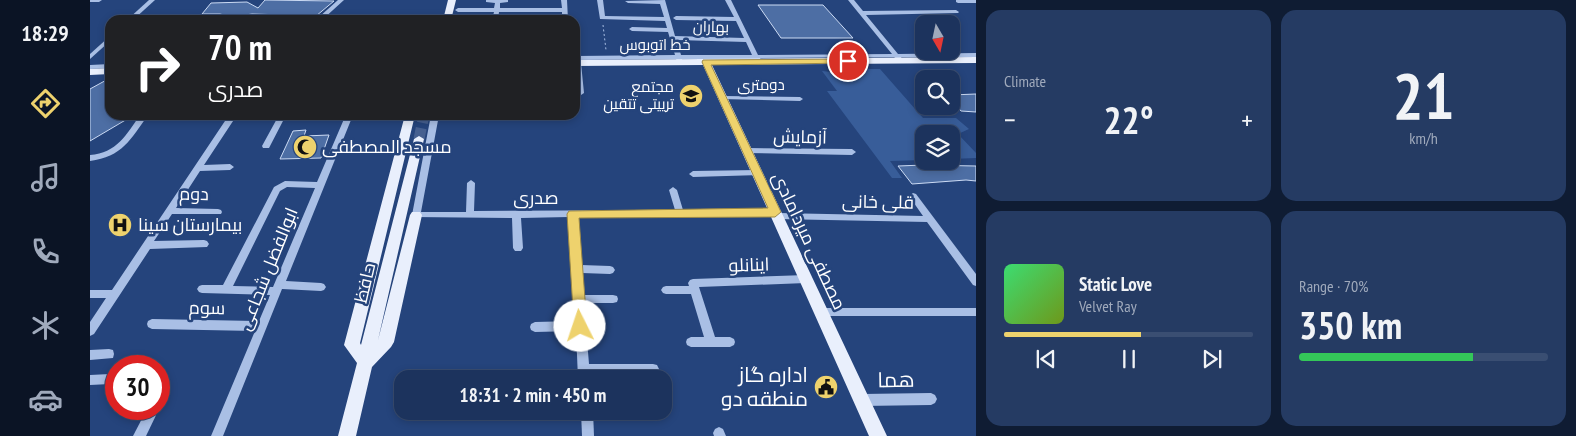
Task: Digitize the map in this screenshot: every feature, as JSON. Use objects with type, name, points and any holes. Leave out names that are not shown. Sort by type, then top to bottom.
[{"type":"main road","points":[[448,15],[452,0]]},
{"type":"main road","points":[[457,15],[460,0]]},
{"type":"main road","points":[[580,62],[679,60],[706,62],[757,59],[899,58],[976,60]]},
{"type":"main road","name":"مصطفی میردامادی","points":[[706,62],[878,436]]},
{"type":"main road","points":[[90,72],[105,71]]},
{"type":"main road","points":[[409,120],[352,345],[366,362],[386,342],[416,215]]},
{"type":"main road","name":"حافظ","points":[[347,436],[419,139]]},
{"type":"street","points":[[90,0],[99,0]]},
{"type":"street","points":[[136,15],[152,0]]},
{"type":"street","points":[[324,15],[341,0]]},
{"type":"street","points":[[524,10],[526,0]]},
{"type":"street","points":[[564,0],[564,15]]},
{"type":"street","points":[[600,0],[602,18],[668,19]]},
{"type":"street","points":[[728,0],[757,59]]},
{"type":"street","points":[[851,0],[899,58],[976,56]]},
{"type":"street","points":[[488,1],[506,1]]},
{"type":"street","points":[[496,15],[498,1]]},
{"type":"street","points":[[628,1],[663,1],[679,60]]},
{"type":"street","points":[[958,1],[976,1]]},
{"type":"street","points":[[458,10],[516,12],[524,10],[564,10]]},
{"type":"street","points":[[861,13],[956,12]]},
{"type":"street","points":[[676,18],[737,19]]},
{"type":"street","points":[[632,29],[671,30]]},
{"type":"street","name":"بهاران","points":[[673,38],[748,40]]},
{"type":"street","points":[[90,57],[105,43]]},
{"type":"street","name":"خط اتوبوس","points":[[580,61],[607,58],[679,60],[757,59]]},
{"type":"street","points":[[90,67],[105,66]]},
{"type":"street","name":"دومتری","points":[[723,98],[800,98]]},
{"type":"street","points":[[90,158],[109,156],[116,151],[140,120]]},
{"type":"street","points":[[90,331],[230,120]]},
{"type":"street","points":[[266,146],[280,120]]},
{"type":"street","name":"ابوالفضل شجاعی","points":[[217,436],[347,120]]},
{"type":"street","points":[[416,215],[434,120]]},
{"type":"street","name":"آزمایش","points":[[747,151],[852,152]]},
{"type":"street","points":[[198,168],[230,167]]},
{"type":"street","points":[[692,174],[757,173]]},
{"type":"street","points":[[470,215],[471,183]]},
{"type":"street","points":[[226,290],[277,189],[285,184],[320,185]]},
{"type":"street","points":[[673,190],[680,213]]},
{"type":"street","points":[[913,196],[930,219]]},
{"type":"street","name":"دوم","points":[[169,211],[218,212]]},
{"type":"street","points":[[516,214],[518,248]]},
{"type":"street","points":[[573,214],[584,370]]},
{"type":"street","name":"صدری","points":[[416,215],[776,214]]},
{"type":"street","name":"قلی خانی","points":[[776,214],[930,219],[976,282]]},
{"type":"street","points":[[147,245],[204,244]]},
{"type":"street","points":[[576,269],[610,270]]},
{"type":"street","name":"اینانلو","points":[[666,290],[694,286],[806,279]]},
{"type":"street","points":[[694,286],[711,342]]},
{"type":"street","points":[[202,289],[321,287]]},
{"type":"street","points":[[90,294],[115,294]]},
{"type":"street","points":[[579,299],[613,299]]},
{"type":"street","points":[[821,312],[976,312]]},
{"type":"street","name":"سوم","points":[[152,324],[262,326]]},
{"type":"street","points":[[535,327],[580,326]]},
{"type":"street","points":[[691,342],[730,342]]},
{"type":"street","points":[[90,355],[110,354]]},
{"type":"street","points":[[90,380],[105,379]]},
{"type":"street","name":"هما","points":[[862,400],[931,399]]},
{"type":"street","points":[[139,436],[147,420]]},
{"type":"street","points":[[587,420],[588,436]]},
{"type":"path","points":[[602,18],[607,58]]},
{"type":"shaded area","points":[[830,69],[880,69],[915,109],[915,115],[920,115],[923,118],[956,118],[969,129],[960,133],[960,125],[915,125],[915,160],[890,161],[902,178],[892,178],[827,91],[837,91],[822,71],[831,72]]},
{"type":"shaded area","points":[[960,136],[976,153],[976,158],[960,159]]},
{"type":"building","points":[[265,0],[334,1],[317,15],[202,14],[211,3],[247,2],[258,8]]},
{"type":"building","points":[[758,5],[823,5],[853,38],[781,38]]},
{"type":"building","points":[[105,81],[105,120],[126,120],[90,141],[90,89]]},
{"type":"building","points":[[976,94],[976,112],[961,111],[960,95]]},
{"type":"building","name":"مسجد المصطفی","points":[[306,130],[304,136],[329,135],[321,158],[280,159],[293,131]]},
{"type":"building","points":[[915,165],[915,170],[960,170],[960,166],[976,166],[976,181],[912,184],[898,166]]},
{"type":"tunnel","points":[[419,139],[423,120]]},
{"type":"place","name":"مجتمع ترییتی تتقین","points":[[691,96]]},
{"type":"place","name":"مسجد المصطفی","points":[[305,147]]},
{"type":"place","name":"بیمارستان سینا","points":[[120,225]]},
{"type":"place","name":"اداره گاز منطقه دو","points":[[826,387]]},
{"type":"route","points":[[580,326],[573,214],[775,212],[706,62],[848,61]]}]
